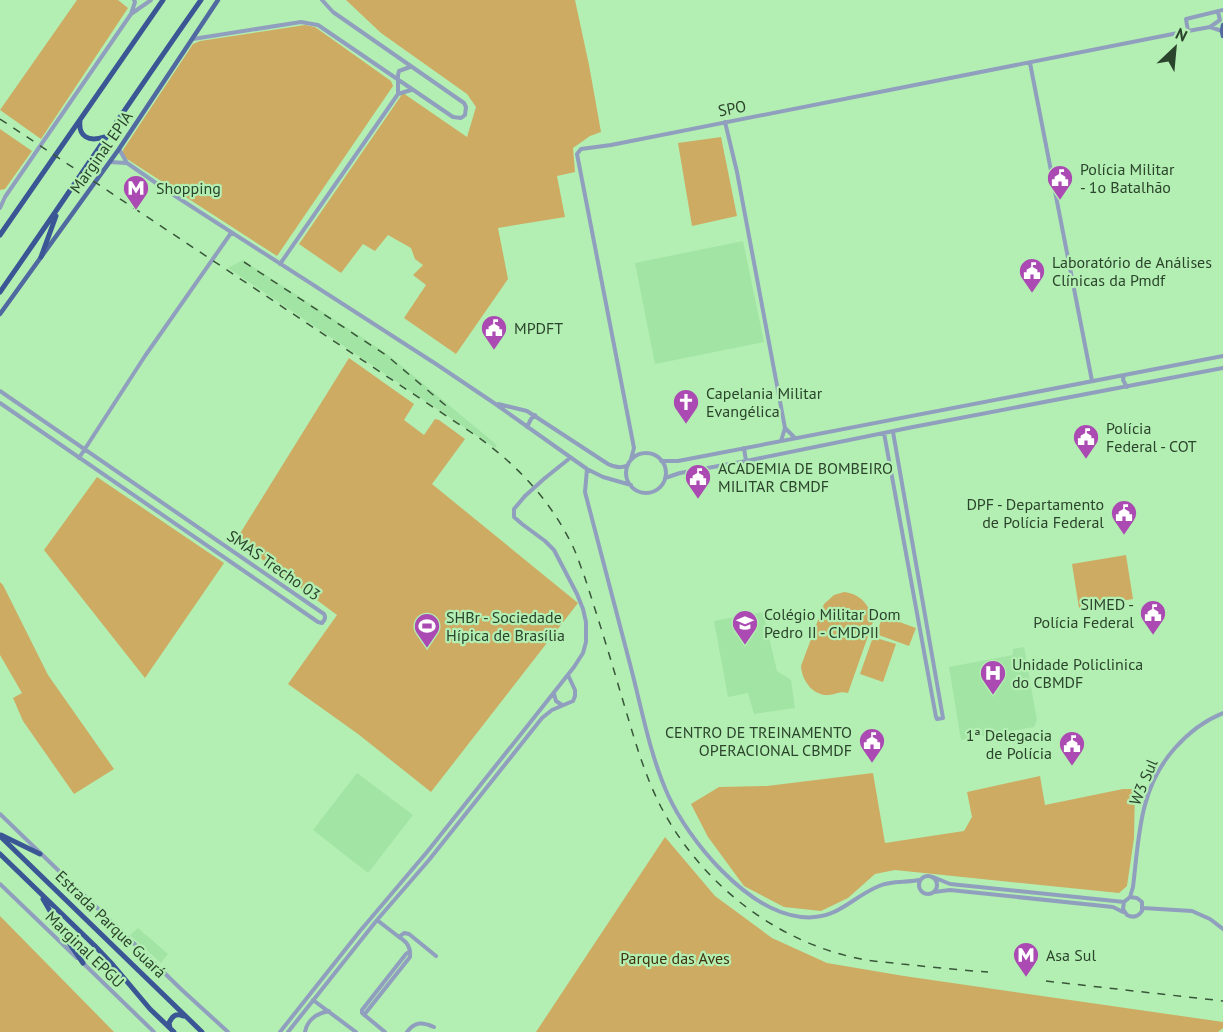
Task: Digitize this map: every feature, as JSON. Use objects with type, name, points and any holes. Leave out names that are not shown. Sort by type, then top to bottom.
[{"type":"highway","points":[[0,235],[162,0]]},
{"type":"highway","points":[[0,292],[201,0]]},
{"type":"highway","points":[[80,120],[80,129],[86,137],[95,140],[106,137]]},
{"type":"highway","points":[[41,256],[60,206]]},
{"type":"highway","points":[[0,836],[40,854]]},
{"type":"highway","name":"Estrada Parque Guará","points":[[0,836],[202,1032]]},
{"type":"highway","name":"Estrada Parque Guará","points":[[0,854],[95,946],[150,1009],[172,1030]]},
{"type":"highway","points":[[39,892],[83,963]]},
{"type":"highway","points":[[172,1030],[169,1023],[173,1016],[180,1015],[188,1018]]},
{"type":"main road","name":"Marginal EPIA","points":[[0,314],[119,149],[218,0]]},
{"type":"street","points":[[0,208],[5,197],[131,14],[134,0]]},
{"type":"street","points":[[131,14],[151,0]]},
{"type":"street","points":[[193,39],[301,22],[318,25],[453,117],[461,118],[465,115],[464,103],[333,12],[322,0]]},
{"type":"street","points":[[1188,31],[1186,19],[1220,11],[1220,20],[1210,27]]},
{"type":"street","name":"SPO","points":[[631,459],[634,448],[577,154],[580,149],[611,145],[1188,31],[1210,27],[1222,31]]},
{"type":"street","points":[[1030,63],[1092,381]]},
{"type":"street","points":[[398,94],[399,71],[411,67]]},
{"type":"street","points":[[280,264],[398,94],[411,90]]},
{"type":"street","points":[[725,122],[739,183],[784,428],[781,441]]},
{"type":"street","points":[[119,149],[127,163],[231,234],[494,403],[587,469],[603,477],[631,485],[640,491],[651,492],[660,487],[665,478],[661,461],[652,454],[641,454],[631,459],[626,475],[631,485]]},
{"type":"street","points":[[109,162],[127,163]]},
{"type":"street","points":[[79,458],[145,356],[231,234]]},
{"type":"street","points":[[661,461],[678,461],[1223,356]]},
{"type":"street","points":[[1169,366],[1174,371],[1172,378]]},
{"type":"street","points":[[665,478],[680,473],[1223,368]]},
{"type":"street","points":[[1124,375],[1123,380],[1127,387]]},
{"type":"street","name":"SMAS Trecho 03","points":[[0,391],[324,614],[324,620],[318,622],[0,403]]},
{"type":"street","points":[[1036,392],[1033,398],[1038,404]]},
{"type":"street","points":[[494,403],[523,409],[608,464],[621,468],[628,465]]},
{"type":"street","points":[[935,411],[939,416],[937,423]]},
{"type":"street","points":[[527,428],[534,415]]},
{"type":"street","points":[[873,422],[871,429],[876,435]]},
{"type":"street","points":[[784,428],[795,438]]},
{"type":"street","points":[[884,433],[937,718],[943,717],[893,432]]},
{"type":"street","points":[[634,448],[641,454]]},
{"type":"street","points":[[744,448],[746,461]]},
{"type":"street","points":[[280,1032],[579,661],[586,642],[586,631],[583,609],[577,594],[554,550],[514,517],[514,509],[525,496],[570,458]]},
{"type":"street","points":[[891,469],[898,464]]},
{"type":"street","points":[[587,469],[585,492],[660,777],[683,823],[713,862],[734,882],[771,908],[790,915],[809,918],[822,916],[848,906],[877,886],[919,880],[926,876],[950,884],[1124,902]]},
{"type":"street","points":[[142,500],[148,492]]},
{"type":"street","points":[[899,517],[907,516]]},
{"type":"street","points":[[911,577],[918,575]]},
{"type":"street","points":[[922,637],[928,636]]},
{"type":"street","points":[[288,1032],[542,718],[552,710],[570,703],[575,696],[575,690],[568,675]]},
{"type":"street","points":[[560,685],[564,683],[573,685]]},
{"type":"street","points":[[554,693],[556,701],[562,705]]},
{"type":"street","points":[[934,707],[941,707]]},
{"type":"street","name":"W3 Sul","points":[[1130,897],[1141,821],[1159,767],[1189,732],[1223,714]]},
{"type":"street","points":[[0,814],[228,1032]]},
{"type":"street","points":[[933,877],[937,884],[934,892]]},
{"type":"street","points":[[918,888],[919,880]]},
{"type":"street","points":[[907,882],[927,894],[950,890],[1024,896],[1113,907],[1125,913],[1131,916],[1134,917],[1140,914],[1143,908],[1142,902],[1130,897],[1124,902],[1125,913]]},
{"type":"street","name":"Marginal EPGU","points":[[0,884],[154,1032]]},
{"type":"street","name":"W3 Sul","points":[[1133,887],[1137,898]]},
{"type":"street","points":[[1143,908],[1192,911],[1210,919],[1223,929]]},
{"type":"street","points":[[377,920],[408,945],[410,951],[405,954],[362,1010],[364,1015],[385,1032]]},
{"type":"street","points":[[399,937],[404,933],[409,934],[436,956]]},
{"type":"street","points":[[314,999],[356,1032]]},
{"type":"street","points":[[305,1032],[306,1026],[314,1017],[329,1011]]},
{"type":"street","points":[[343,1022],[349,1032]]},
{"type":"street","points":[[407,1032],[414,1024],[421,1022],[434,1027]]},
{"type":"shaded area","points":[[743,241],[764,342],[655,364],[635,263]]},
{"type":"shaded area","points":[[243,260],[386,353],[497,445],[495,448],[228,268]]},
{"type":"shaded area","name":"Colégio Militar Dom Pedro II - CMDPII","points":[[763,612],[777,671],[791,680],[795,708],[754,714],[748,693],[728,697],[714,621]]},
{"type":"shaded area","name":"Unidade Policlinica do CBMDF","points":[[1024,647],[1037,720],[1034,727],[961,740],[949,667],[1013,655],[1013,649]]},
{"type":"shaded area","points":[[357,773],[413,815],[368,873],[313,830]]},
{"type":"shaded area","points":[[138,928],[168,954],[161,963],[130,935]]},
{"type":"green space","points":[[77,0],[118,0],[128,8],[41,139],[0,110]]},
{"type":"green space","points":[[346,0],[575,0],[601,132],[590,136],[573,148],[575,172],[557,176],[565,217],[498,228],[508,279],[456,354],[404,318],[426,285],[413,275],[423,265],[415,259],[411,248],[388,235],[375,251],[363,244],[341,273],[299,244],[403,93],[467,137],[476,107],[467,94],[381,33]]},
{"type":"green space","points":[[305,25],[315,27],[391,81],[393,86],[277,256],[127,159],[123,150],[193,44]]},
{"type":"green space","points":[[0,129],[32,151],[5,189],[0,190]]},
{"type":"green space","points":[[721,137],[737,216],[692,226],[678,143]]},
{"type":"green space","name":"SHBr - Sociedade Hípica de Brasília","points":[[349,358],[414,404],[404,420],[424,435],[435,419],[465,439],[432,484],[578,603],[431,792],[358,734],[288,684],[337,615],[236,540]]},
{"type":"green space","points":[[97,477],[224,563],[145,678],[44,550]]},
{"type":"green space","points":[[1126,555],[1133,599],[1079,608],[1072,564]]},
{"type":"green space","points":[[0,582],[48,675],[114,769],[74,794],[23,721],[13,698],[22,693],[0,655]]},
{"type":"green space","points":[[844,592],[864,601],[870,610],[873,622],[848,693],[823,695],[809,686],[801,666],[824,604],[834,595]]},
{"type":"green space","points":[[883,616],[916,628],[909,646],[876,634]]},
{"type":"green space","points":[[873,637],[896,644],[883,682],[860,674]]},
{"type":"green space","points":[[873,773],[885,843],[964,831],[972,817],[967,792],[1040,776],[1045,805],[1123,789],[1135,789],[1134,838],[1127,886],[1119,893],[895,870],[875,874],[848,898],[821,911],[784,907],[744,886],[708,837],[691,804],[719,787],[767,786]]},
{"type":"green space","name":"Parque das Aves","points":[[665,837],[715,896],[772,938],[827,963],[1223,1022],[1223,1028],[1218,1032],[536,1032]]},
{"type":"green space","points":[[0,916],[114,1032],[0,1032]]},
{"type":"railway","points":[[0,119],[472,433],[501,455],[527,480],[550,508],[576,553],[638,750],[654,793],[678,835],[719,884],[770,923],[799,939],[829,951],[871,961],[988,972]]},
{"type":"railway","points":[[244,262],[386,355],[451,410]]},
{"type":"railway","points":[[1046,981],[1223,1001]]},
{"type":"place","name":"Polícia Militar - 1o Batalhão","points":[[1060,201]]},
{"type":"place","name":"Shopping","points":[[136,211]]},
{"type":"place","name":"Laboratório de Análises Clínicas da Pmdf","points":[[1032,294]]},
{"type":"place","name":"MPDFT","points":[[494,351]]},
{"type":"place","name":"Capelania Militar Evangélica","points":[[686,425]]},
{"type":"place","name":"Polícia Federal - COT","points":[[1086,460]]},
{"type":"place","name":"ACADEMIA DE BOMBEIRO MILITAR CBMDF","points":[[698,500]]},
{"type":"place","name":"DPF - Departamento de Polícia Federal","points":[[1124,536]]},
{"type":"place","name":"SIMED - Polícia Federal","points":[[1153,636]]},
{"type":"place","name":"Colégio Militar Dom Pedro II - CMDPII","points":[[745,646]]},
{"type":"place","name":"SHBr - Sociedade Hípica de Brasília","points":[[427,649]]},
{"type":"place","name":"Unidade Policlinica do CBMDF","points":[[993,696]]},
{"type":"place","name":"CENTRO DE TREINAMENTO OPERACIONAL CBMDF","points":[[872,764]]},
{"type":"place","name":"1ª Delegacia de Polícia","points":[[1072,767]]},
{"type":"place","name":"Asa Sul","points":[[1026,978]]}]
